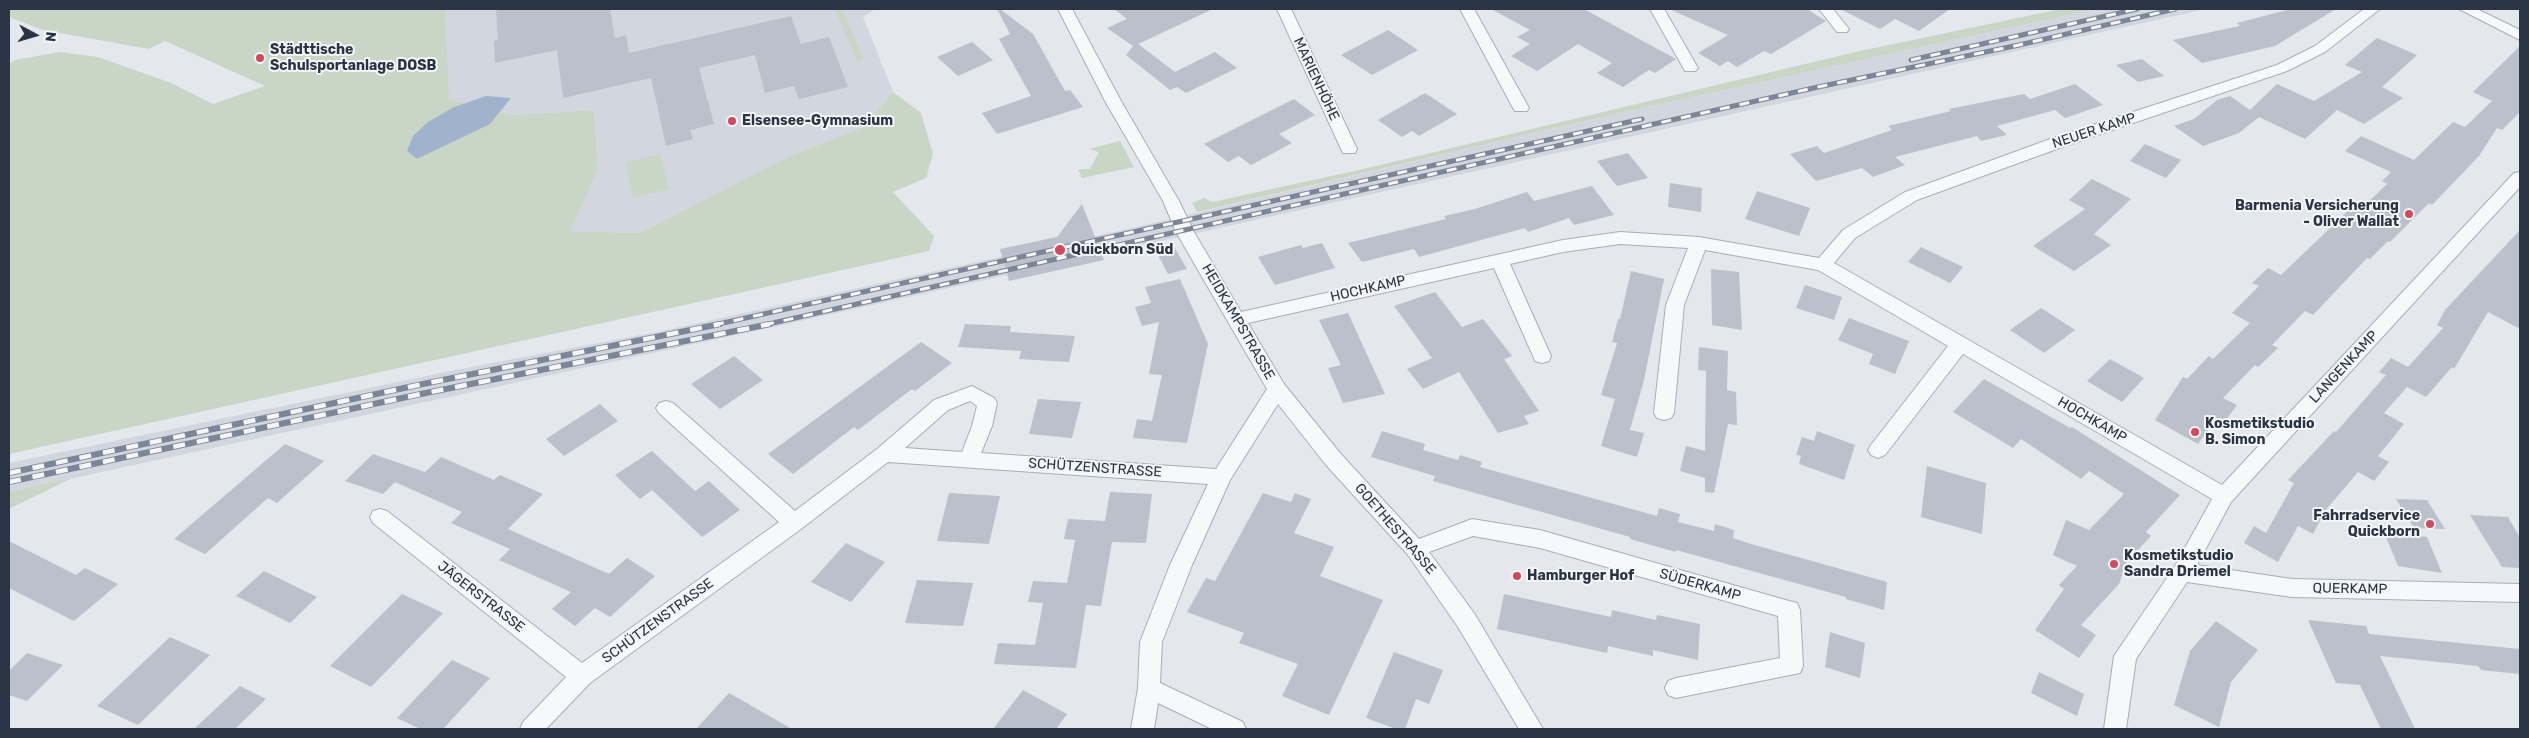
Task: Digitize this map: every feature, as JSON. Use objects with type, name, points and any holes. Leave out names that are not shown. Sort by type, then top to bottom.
[{"type":"street","name":"HEIDKAMPSTRASSE","points":[[1065,9],[1113,101],[1277,390],[1221,477],[1181,565],[1151,642],[1149,688],[1143,729]]},
{"type":"street","name":"MARIENHÖHE","points":[[1284,9],[1349,149]]},
{"type":"street","points":[[1466,9],[1521,108]]},
{"type":"street","points":[[1657,9],[1690,68]]},
{"type":"street","points":[[1826,9],[1842,29]]},
{"type":"street","name":"NEUER KAMP","points":[[1823,265],[1848,234],[1911,196],[2059,142],[2282,68],[2320,49],[2373,9]]},
{"type":"street","points":[[2466,9],[2520,36]]},
{"type":"street","name":"LANGENKAMP","points":[[2115,729],[2125,656],[2182,572],[2224,496],[2520,176]]},
{"type":"street","name":"HOCHKAMP","points":[[1237,319],[1563,246],[1620,238],[1699,243],[1823,265],[2224,496]]},
{"type":"street","points":[[1664,413],[1675,305],[1699,243]]},
{"type":"street","points":[[1499,260],[1542,356]]},
{"type":"street","points":[[1878,450],[1960,344]]},
{"type":"street","name":"GOETHESTRASSE","points":[[1277,390],[1340,466],[1415,549],[1466,620],[1531,729]]},
{"type":"street","name":"SCHÜTZENSTRASSE","points":[[531,729],[582,676],[794,523],[884,454],[941,405],[972,393],[987,403],[982,426],[969,459]]},
{"type":"street","points":[[666,408],[794,523]]},
{"type":"street","name":"SCHÜTZENSTRASSE","points":[[884,454],[1221,477]]},
{"type":"street","name":"JÄGERSTRASSE","points":[[380,518],[582,676]]},
{"type":"street","name":"SÜDERKAMP","points":[[1415,549],[1472,527],[1540,539],[1789,610],[1792,666],[1676,688]]},
{"type":"street","name":"QUERKAMP","points":[[2182,572],[2292,588],[2520,594]]},
{"type":"street","points":[[1149,688],[1235,729]]},
{"type":"shaded area","name":"Elsensee-Gymnasium","points":[[445,9],[875,9],[863,17],[893,92],[865,126],[788,157],[639,233],[571,231],[598,169],[594,110],[511,115],[448,99]]},
{"type":"shaded area","points":[[2095,9],[2206,9],[773,327],[9,492],[9,463],[455,370],[662,331],[1132,228],[1615,114]]},
{"type":"green space","points":[[9,9],[445,9],[449,99],[511,115],[594,110],[598,169],[571,231],[639,233],[788,157],[865,126],[893,92],[921,113],[933,154],[926,178],[893,192],[934,236],[929,251],[9,454],[9,64],[15,60],[60,52],[98,57],[171,83],[213,104],[265,86],[165,41],[149,49],[43,30],[9,17]]},
{"type":"green space","points":[[835,9],[842,9],[863,58],[861,61],[857,61]]},
{"type":"green space","points":[[2061,9],[2095,9],[1615,114],[1197,212],[1192,203],[1204,198],[1212,202],[1359,170],[1860,51]]},
{"type":"green space","points":[[1120,141],[1134,167],[1082,178],[1078,169],[1090,169],[1099,152],[1089,149]]},
{"type":"green space","points":[[660,154],[669,189],[633,198],[625,163]]},
{"type":"green space","points":[[72,478],[9,509],[9,492]]},
{"type":"water","points":[[486,96],[511,98],[490,124],[417,159],[407,151],[413,136],[428,122],[454,107]]},
{"type":"building","points":[[496,9],[610,9],[615,38],[626,35],[629,53],[791,16],[801,44],[829,37],[848,87],[799,99],[794,86],[765,93],[755,55],[699,68],[714,124],[690,130],[693,139],[666,146],[651,78],[563,98],[557,50],[495,63],[494,41],[498,40]]},
{"type":"building","points":[[997,9],[1000,9],[1033,34],[1065,91],[1070,90],[1083,107],[997,134],[982,113],[1031,96],[999,39],[1010,34]]},
{"type":"building","points":[[1114,9],[1213,9],[1138,44],[1175,72],[1215,52],[1237,68],[1186,93],[1177,87],[1170,90],[1126,55],[1133,46],[1107,28],[1127,19]]},
{"type":"building","points":[[1491,9],[1584,9],[1676,59],[1655,73],[1649,70],[1623,87],[1597,73],[1612,63],[1578,44],[1537,71],[1511,56],[1530,44],[1517,37],[1530,30]]},
{"type":"building","points":[[1669,9],[1807,9],[1826,21],[1771,54],[1764,51],[1737,67],[1728,61],[1720,66],[1698,53],[1728,35]]},
{"type":"building","points":[[1840,9],[1950,9],[1919,31],[1895,19],[1880,29]]},
{"type":"building","points":[[2291,9],[2336,9],[2275,46],[2202,63],[2173,40],[2240,26],[2237,23]]},
{"type":"building","points":[[1388,30],[1418,50],[1372,75],[1341,55]]},
{"type":"building","points":[[2377,38],[2417,55],[2382,87],[2403,98],[2364,124],[2337,110],[2305,139],[2259,117],[2239,133],[2203,146],[2174,126],[2194,119],[2217,100],[2230,96],[2250,110],[2277,84],[2314,101],[2362,72],[2345,65]]},
{"type":"building","points":[[972,42],[993,60],[958,76],[937,57]]},
{"type":"building","points":[[2520,46],[2520,112],[2502,130],[2497,128],[2479,156],[2432,205],[2429,203],[2390,242],[2388,241],[2370,259],[2367,258],[2313,315],[2305,311],[2272,345],[2278,348],[2258,367],[2255,365],[2223,398],[2237,405],[2223,424],[2215,420],[2198,444],[2155,420],[2183,377],[2187,379],[2209,356],[2213,359],[2250,323],[2232,313],[2259,286],[2252,283],[2268,268],[2281,275],[2351,208],[2359,211],[2387,184],[2382,181],[2391,172],[2345,151],[2361,136],[2414,160],[2453,122],[2465,127],[2492,101],[2473,92]]},
{"type":"building","points":[[2142,59],[2164,76],[2138,82],[2116,65]]},
{"type":"building","points":[[2075,84],[2103,105],[2065,118],[2055,110],[1997,126],[2007,135],[1981,141],[1977,136],[1895,157],[1905,165],[1873,177],[1862,168],[1816,181],[1790,154],[1817,146],[1824,153],[1892,130],[1888,126],[1951,111],[1949,109],[2024,94],[2030,99]]},
{"type":"building","points":[[1425,93],[1457,114],[1419,136],[1412,131],[1402,137],[1378,120]]},
{"type":"building","points":[[1294,99],[1315,115],[1279,134],[1292,143],[1251,165],[1239,156],[1228,162],[1204,144]]},
{"type":"building","points":[[2145,144],[2181,160],[2166,178],[2130,161]]},
{"type":"building","points":[[1628,153],[1648,178],[1617,186],[1597,161]]},
{"type":"building","points":[[2092,179],[2131,199],[2094,234],[2111,245],[2074,271],[2033,246],[2085,209],[2069,200]]},
{"type":"building","points":[[1670,183],[1702,188],[1701,212],[1668,207]]},
{"type":"building","points":[[1592,186],[1614,215],[1574,225],[1569,218],[1528,232],[1525,228],[1419,257],[1414,249],[1362,262],[1348,243],[1446,219],[1444,216],[1475,209],[1527,192],[1534,201]]},
{"type":"building","points":[[1757,191],[1810,208],[1799,236],[1745,219]]},
{"type":"building","points":[[1082,204],[1104,260],[1009,281],[1000,249],[1057,237]]},
{"type":"building","points":[[2520,230],[2520,329],[2488,312],[2454,369],[2452,367],[2426,397],[2407,387],[2384,413],[2404,424],[2378,456],[2389,462],[2374,481],[2358,472],[2325,511],[2313,534],[2298,526],[2278,562],[2244,543],[2254,526],[2266,533],[2294,483],[2288,480],[2334,431],[2336,432],[2386,375],[2379,372],[2391,358],[2408,367],[2443,328],[2437,325],[2445,310]]},
{"type":"building","points":[[1322,243],[1335,268],[1275,285],[1258,257],[1301,245],[1303,248]]},
{"type":"building","points":[[1921,247],[1963,267],[1950,283],[1908,262]]},
{"type":"building","points":[[1175,248],[1187,269],[1168,274],[1157,253]]},
{"type":"building","points":[[1711,269],[1739,272],[1742,330],[1712,325]]},
{"type":"building","points":[[1631,271],[1664,279],[1644,380],[1630,430],[1644,433],[1637,457],[1601,446],[1615,399],[1601,395],[1617,343],[1612,342],[1618,319],[1620,319]]},
{"type":"building","points":[[1180,279],[1208,344],[1187,443],[1133,438],[1137,419],[1152,421],[1162,375],[1149,374],[1159,322],[1142,326],[1135,307],[1151,303],[1145,287]]},
{"type":"building","points":[[1805,285],[1842,297],[1834,320],[1796,308]]},
{"type":"building","points":[[1435,292],[1462,327],[1483,319],[1512,356],[1504,359],[1539,411],[1524,416],[1529,424],[1498,433],[1459,372],[1423,389],[1407,369],[1432,358],[1394,306]]},
{"type":"building","points":[[2041,308],[2075,330],[2044,353],[2010,330]]},
{"type":"building","points":[[1348,313],[1385,394],[1343,403],[1328,368],[1341,365],[1319,320]]},
{"type":"building","points":[[1849,318],[1909,341],[1895,374],[1869,364],[1873,354],[1838,340]]},
{"type":"building","points":[[965,324],[1011,326],[1010,332],[1075,336],[1069,362],[1019,359],[1021,351],[958,347]]},
{"type":"building","points":[[921,342],[952,363],[915,391],[912,389],[858,430],[854,427],[793,474],[768,454]]},
{"type":"building","points":[[1699,347],[1728,351],[1727,390],[1736,392],[1737,425],[1728,424],[1714,493],[1705,492],[1705,478],[1680,471],[1686,446],[1705,451],[1706,371],[1698,370]]},
{"type":"building","points":[[734,356],[763,380],[720,409],[691,384]]},
{"type":"building","points":[[2110,359],[2144,378],[2122,402],[2087,381]]},
{"type":"building","points":[[1984,379],[2070,428],[2072,427],[2180,495],[2146,532],[2151,536],[2127,562],[2119,584],[2081,625],[2096,635],[2079,658],[2035,630],[2064,589],[2059,585],[2077,566],[2053,555],[2066,520],[2089,530],[2124,494],[2089,471],[2081,479],[2021,439],[2013,448],[1953,412]]},
{"type":"building","points":[[1038,399],[1081,402],[1072,438],[1029,434]]},
{"type":"building","points":[[600,404],[618,421],[564,456],[546,439]]},
{"type":"building","points":[[1382,431],[1425,444],[1423,450],[1458,460],[1460,455],[1482,462],[1480,467],[1657,516],[1659,508],[1680,514],[1678,522],[1714,531],[1715,524],[1734,530],[1733,538],[1887,582],[1884,610],[1846,599],[1846,597],[1676,550],[1676,552],[1433,481],[1435,476],[1371,457]]},
{"type":"building","points":[[1817,431],[1855,445],[1844,480],[1799,464],[1801,456],[1796,455],[1802,437],[1814,441]]},
{"type":"building","points":[[285,444],[324,461],[277,503],[268,498],[205,554],[174,539]]},
{"type":"building","points":[[652,451],[695,491],[709,481],[740,510],[702,537],[652,490],[640,499],[615,475]]},
{"type":"building","points":[[373,454],[425,472],[441,457],[494,480],[500,475],[543,494],[508,529],[609,574],[627,558],[655,576],[610,617],[595,608],[575,626],[552,609],[571,592],[499,560],[510,549],[451,523],[462,512],[395,482],[383,494],[345,481]]},
{"type":"building","points":[[1927,466],[1986,483],[1982,534],[1921,517]]},
{"type":"building","points":[[1110,492],[1152,494],[1146,543],[1112,542],[1101,606],[1086,605],[1076,668],[994,664],[998,643],[1035,645],[1043,603],[1028,602],[1033,581],[1067,583],[1075,540],[1064,539],[1068,519],[1105,521]]},
{"type":"building","points":[[949,493],[1000,496],[989,544],[937,541]]},
{"type":"building","points":[[1263,493],[1291,502],[1295,493],[1311,499],[1294,533],[1334,547],[1320,576],[1383,600],[1329,715],[1282,696],[1298,664],[1239,643],[1244,633],[1187,612],[1206,578],[1215,581]]},
{"type":"building","points":[[2396,499],[2427,500],[2445,529],[2414,528]]},
{"type":"building","points":[[2470,515],[2508,517],[2520,538],[2520,568],[2502,567]]},
{"type":"building","points":[[2383,530],[2427,537],[2442,573],[2398,566]]},
{"type":"building","points":[[9,541],[76,575],[85,568],[118,584],[74,621],[9,588]]},
{"type":"building","points":[[846,543],[885,562],[851,602],[811,582]]},
{"type":"building","points":[[264,571],[317,597],[290,623],[236,596]]},
{"type":"building","points":[[917,580],[973,583],[963,626],[905,623]]},
{"type":"building","points":[[402,594],[443,613],[371,687],[330,666]]},
{"type":"building","points":[[1504,594],[1611,617],[1612,610],[1656,620],[1657,615],[1700,624],[1698,660],[1653,650],[1653,656],[1608,646],[1607,653],[1497,629]]},
{"type":"building","points":[[2308,620],[2366,626],[2369,634],[2520,649],[2520,674],[2481,670],[2478,666],[2380,656],[2415,729],[2381,729],[2360,685],[2336,683]]},
{"type":"building","points":[[2216,621],[2258,650],[2231,682],[2219,727],[2174,705],[2190,651]]},
{"type":"building","points":[[1830,632],[1865,643],[1860,678],[1825,667]]},
{"type":"building","points":[[170,637],[210,655],[138,725],[97,706]]},
{"type":"building","points":[[1394,652],[1443,670],[1429,704],[1416,699],[1405,729],[1396,729],[1366,718]]},
{"type":"building","points":[[27,653],[63,665],[27,701],[9,695],[9,671]]},
{"type":"building","points":[[452,660],[490,678],[443,729],[420,729],[397,718]]},
{"type":"building","points":[[2039,672],[2084,694],[2077,716],[2031,693]]},
{"type":"building","points":[[240,686],[266,699],[235,729],[194,729]]},
{"type":"building","points":[[1023,690],[1067,714],[1056,729],[993,729]]},
{"type":"building","points":[[729,693],[792,729],[696,729]]},
{"type":"railway","points":[[1911,60],[2137,9]]},
{"type":"railway","points":[[764,325],[1818,87],[2019,45],[2175,9]]},
{"type":"railway","points":[[714,325],[1642,119]]},
{"type":"railway","points":[[9,473],[418,385],[720,324]]},
{"type":"railway","points":[[9,482],[416,395],[770,324]]},
{"type":"place","name":"Städttische Schulsportanlage DOSB","points":[[260,58]]},
{"type":"place","name":"Elsensee-Gymnasium","points":[[732,121]]},
{"type":"place","name":"Barmenia Versicherung - Oliver Wallat","points":[[2409,214]]},
{"type":"place","name":"Quickborn Süd","points":[[1060,250]]},
{"type":"place","name":"Kosmetikstudio B. Simon","points":[[2195,432]]},
{"type":"place","name":"Fahrradservice Quickborn","points":[[2430,524]]},
{"type":"place","name":"Kosmetikstudio Sandra Driemel","points":[[2114,564]]},
{"type":"place","name":"Hamburger Hof","points":[[1517,576]]}]
